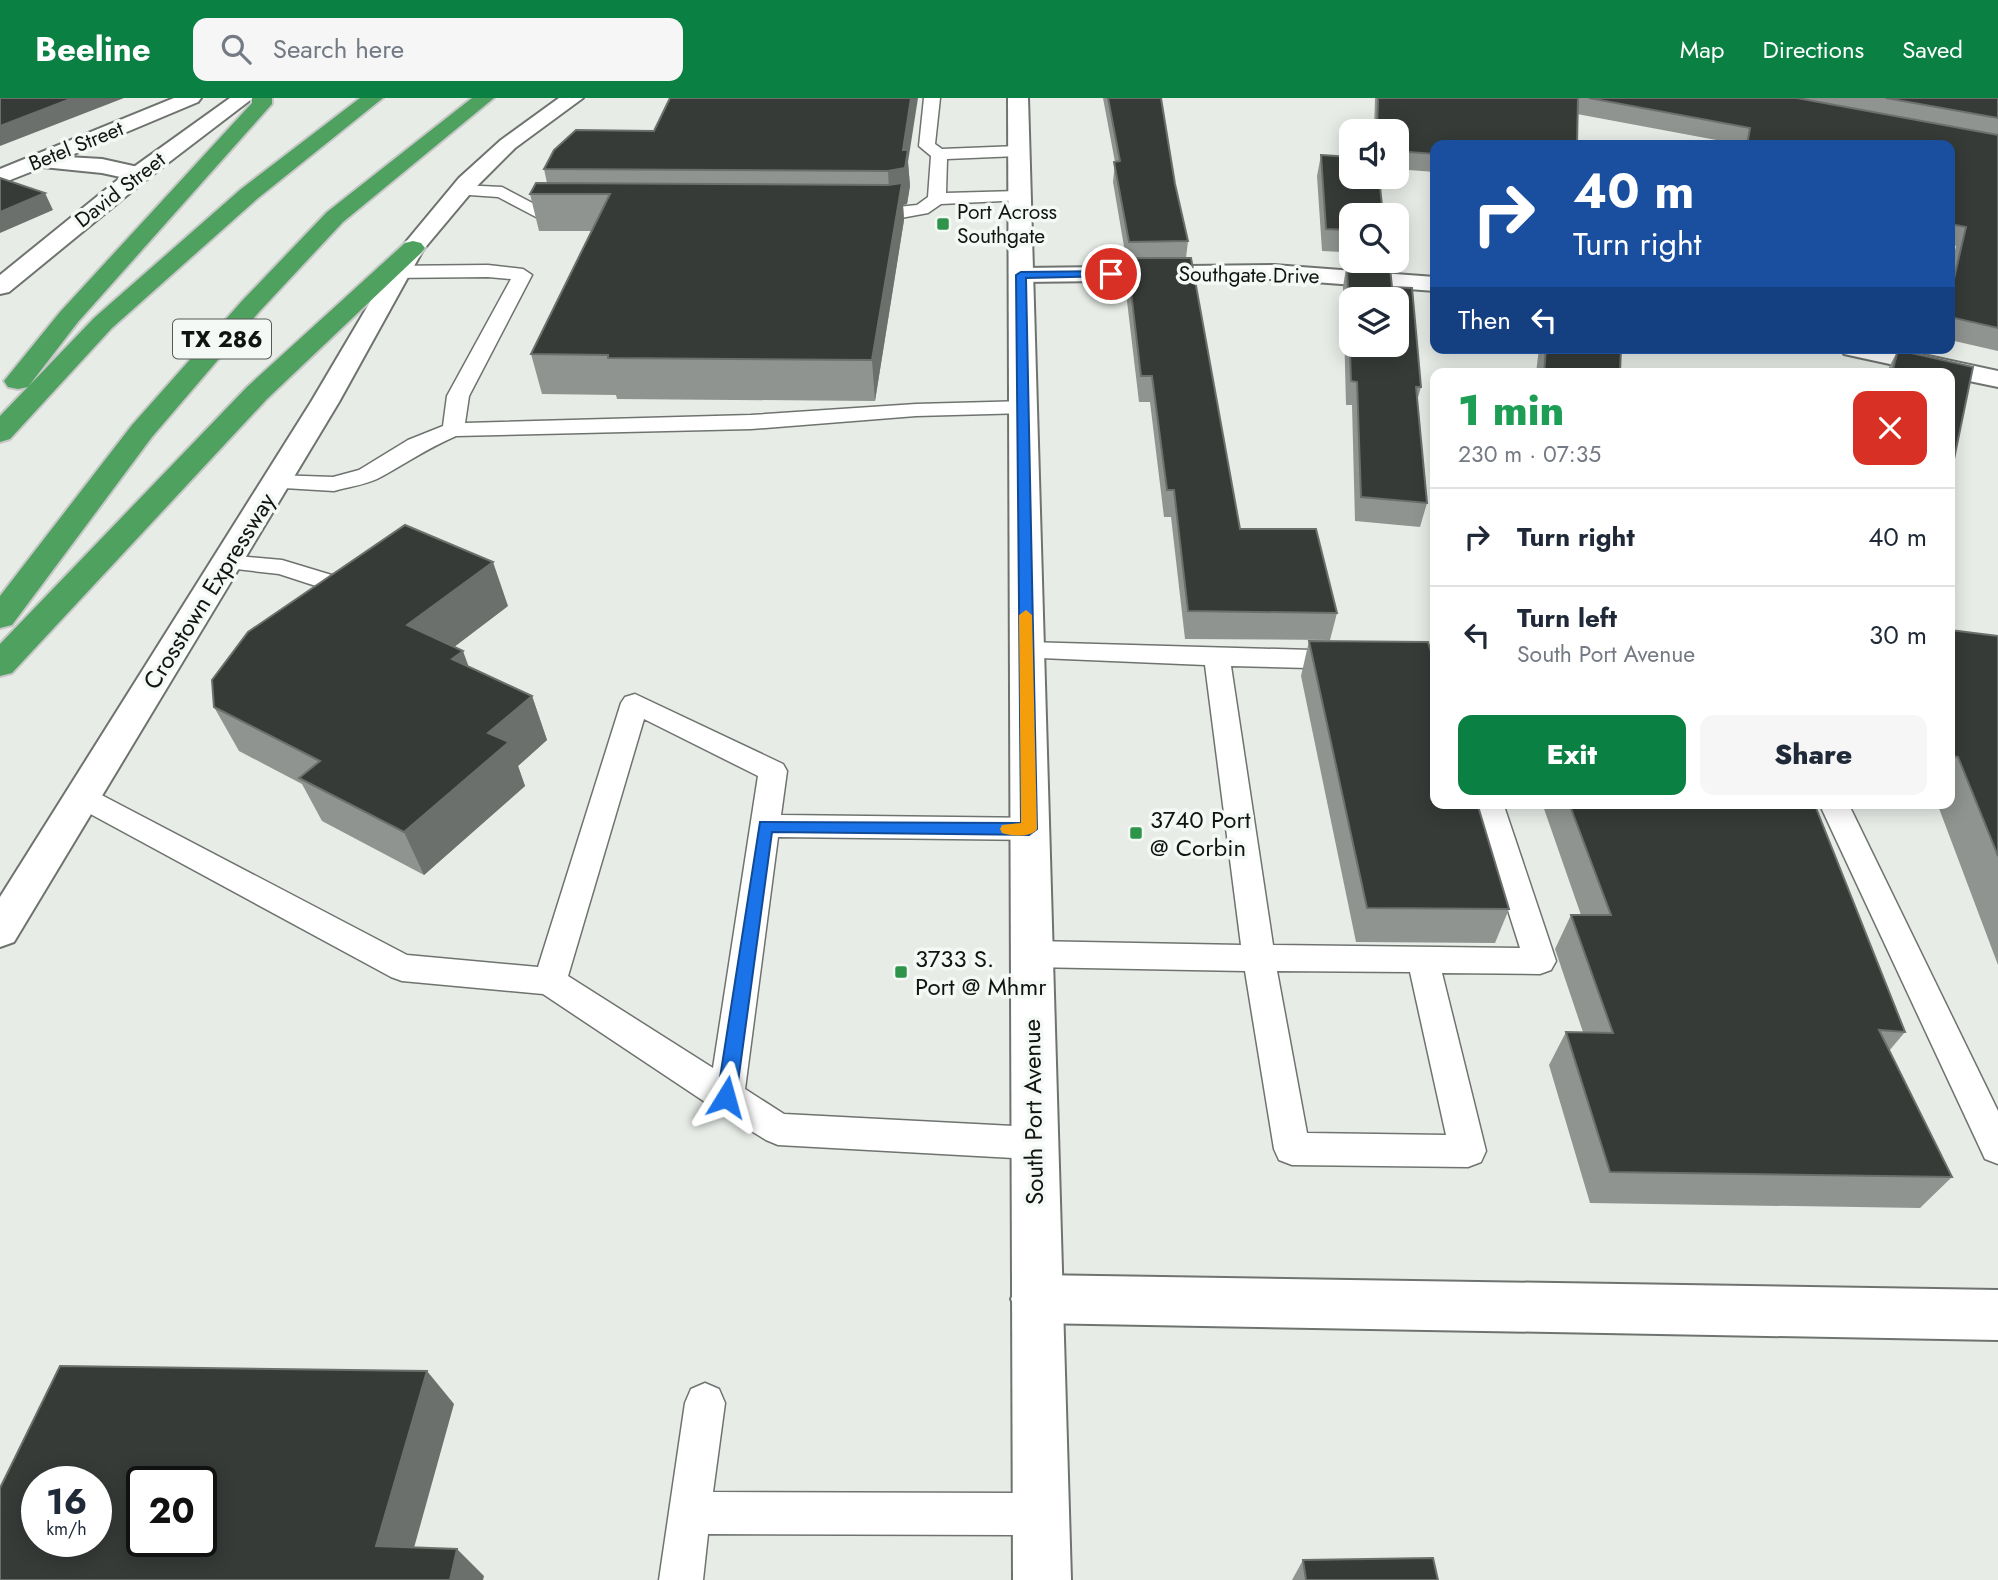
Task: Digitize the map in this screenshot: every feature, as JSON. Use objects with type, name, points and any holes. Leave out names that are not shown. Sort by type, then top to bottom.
[{"type":"highway","points":[[0,404],[69,317],[262,104],[262,98]]},
{"type":"highway","points":[[0,433],[103,323],[249,194],[373,98]]},
{"type":"highway","name":"TX 286","points":[[0,618],[142,431],[269,287],[335,217],[484,98]]},
{"type":"highway","points":[[0,665],[257,393],[399,264]]},
{"type":"main road","name":"Betel Street","points":[[0,177],[191,98]]},
{"type":"main road","name":"David Street","points":[[0,287],[139,174],[243,98]]},
{"type":"main road","name":"Crosstown Expressway","points":[[0,931],[325,402],[399,264],[461,190],[508,144],[573,98]]},
{"type":"main road","name":"South Port Avenue","points":[[1018,98],[1042,1580]]},
{"type":"main road","points":[[38,162],[102,166],[139,174]]},
{"type":"main road","name":"Southgate Drive","points":[[1021,275],[1274,272],[1430,284]]},
{"type":"main road","points":[[1881,354],[1947,368]]},
{"type":"main road","points":[[1955,370],[1998,379]]},
{"type":"main road","points":[[1036,1299],[1998,1315]]},
{"type":"lane","points":[[932,98],[927,146],[939,154],[1019,150]]},
{"type":"lane","points":[[937,199],[939,154]]},
{"type":"lane","points":[[461,190],[502,192],[536,212],[586,214]]},
{"type":"lane","points":[[849,215],[901,213],[922,209],[937,199],[1019,196]]},
{"type":"lane","points":[[399,264],[523,275],[458,396],[453,430]]},
{"type":"lane","points":[[275,482],[334,484],[367,475],[416,445],[453,430],[751,422],[916,410],[1023,407]]},
{"type":"lane","points":[[227,562],[282,567],[359,592]]},
{"type":"lane","points":[[1026,651],[1367,661]]},
{"type":"lane","points":[[1217,657],[1259,958],[1292,1149],[1468,1151],[1423,960]]},
{"type":"lane","points":[[550,981],[635,703],[774,771],[726,1097]]},
{"type":"lane","points":[[82,797],[402,968],[550,981],[778,1129],[1034,1143]]},
{"type":"lane","points":[[1030,954],[1540,961],[1490,809]]},
{"type":"lane","points":[[1836,809],[1998,1148]]},
{"type":"lane","points":[[765,826],[1029,829]]},
{"type":"lane","points":[[681,1580],[705,1403]]},
{"type":"lane","points":[[690,1513],[1041,1514]]},
{"type":"building","points":[[0,98],[73,98],[0,126]]},
{"type":"building","points":[[670,98],[911,98],[903,150],[908,150],[905,168],[888,171],[544,169],[554,150],[576,130],[654,131]]},
{"type":"building","points":[[1108,98],[1161,98],[1175,184],[1188,241],[1129,242],[1114,162],[1120,161]]},
{"type":"building","points":[[1378,98],[1578,98],[1577,140],[1430,140],[1430,154],[1409,152],[1409,119],[1377,119]]},
{"type":"building","points":[[1589,98],[1797,98],[1998,135],[1998,328],[1955,318],[1955,274],[1966,227],[1955,225],[1955,140],[1748,140],[1750,128]]},
{"type":"building","points":[[1886,98],[1998,98],[1998,118]]},
{"type":"building","points":[[1321,155],[1339,156],[1339,189],[1380,189],[1382,203],[1339,203],[1339,230],[1326,229]]},
{"type":"building","points":[[0,178],[45,193],[0,212]]},
{"type":"building","points":[[536,183],[902,183],[872,360],[608,358],[608,355],[531,354],[610,194],[530,194]]},
{"type":"building","points":[[1133,258],[1191,258],[1240,529],[1316,529],[1337,613],[1188,611],[1174,490],[1167,490],[1152,376],[1141,376],[1129,275],[1136,275]]},
{"type":"building","points":[[1347,273],[1391,273],[1392,287],[1348,287]]},
{"type":"building","points":[[1409,288],[1412,288],[1421,387],[1416,387],[1427,503],[1361,497],[1357,382],[1351,381],[1350,357],[1409,357]]},
{"type":"building","points":[[1546,354],[1621,354],[1620,368],[1544,368]]},
{"type":"building","points":[[1897,354],[1916,354],[1973,367],[1955,454],[1955,368],[1893,368]]},
{"type":"building","points":[[405,525],[493,562],[407,625],[463,651],[452,659],[532,696],[488,733],[509,742],[404,832],[299,778],[320,761],[214,707],[212,680],[248,632]]},
{"type":"building","points":[[1955,631],[1998,636],[1998,856],[1958,757],[1955,757]]},
{"type":"building","points":[[1309,641],[1428,642],[1430,809],[1479,809],[1509,909],[1367,908]]},
{"type":"building","points":[[1571,809],[1816,809],[1905,1032],[1879,1030],[1952,1177],[1610,1172],[1566,1032],[1613,1033],[1571,915],[1611,915]]},
{"type":"building","points":[[60,1366],[427,1371],[376,1546],[457,1549],[450,1580],[0,1580],[0,1488]]},
{"type":"building","points":[[1433,1558],[1438,1580],[1306,1580],[1303,1560]]},
{"type":"slow traffic","points":[[1008,829],[1029,829],[1026,615]]},
{"type":"place","name":"Port Across Southgate","points":[[943,224]]},
{"type":"place","name":"3740 Port @ Corbin","points":[[1136,833]]},
{"type":"place","name":"3733 S. Port @ Mhmr","points":[[901,972]]},
{"type":"route","points":[[726,1097],[765,826],[1029,829],[1021,275],[1111,274]]}]
